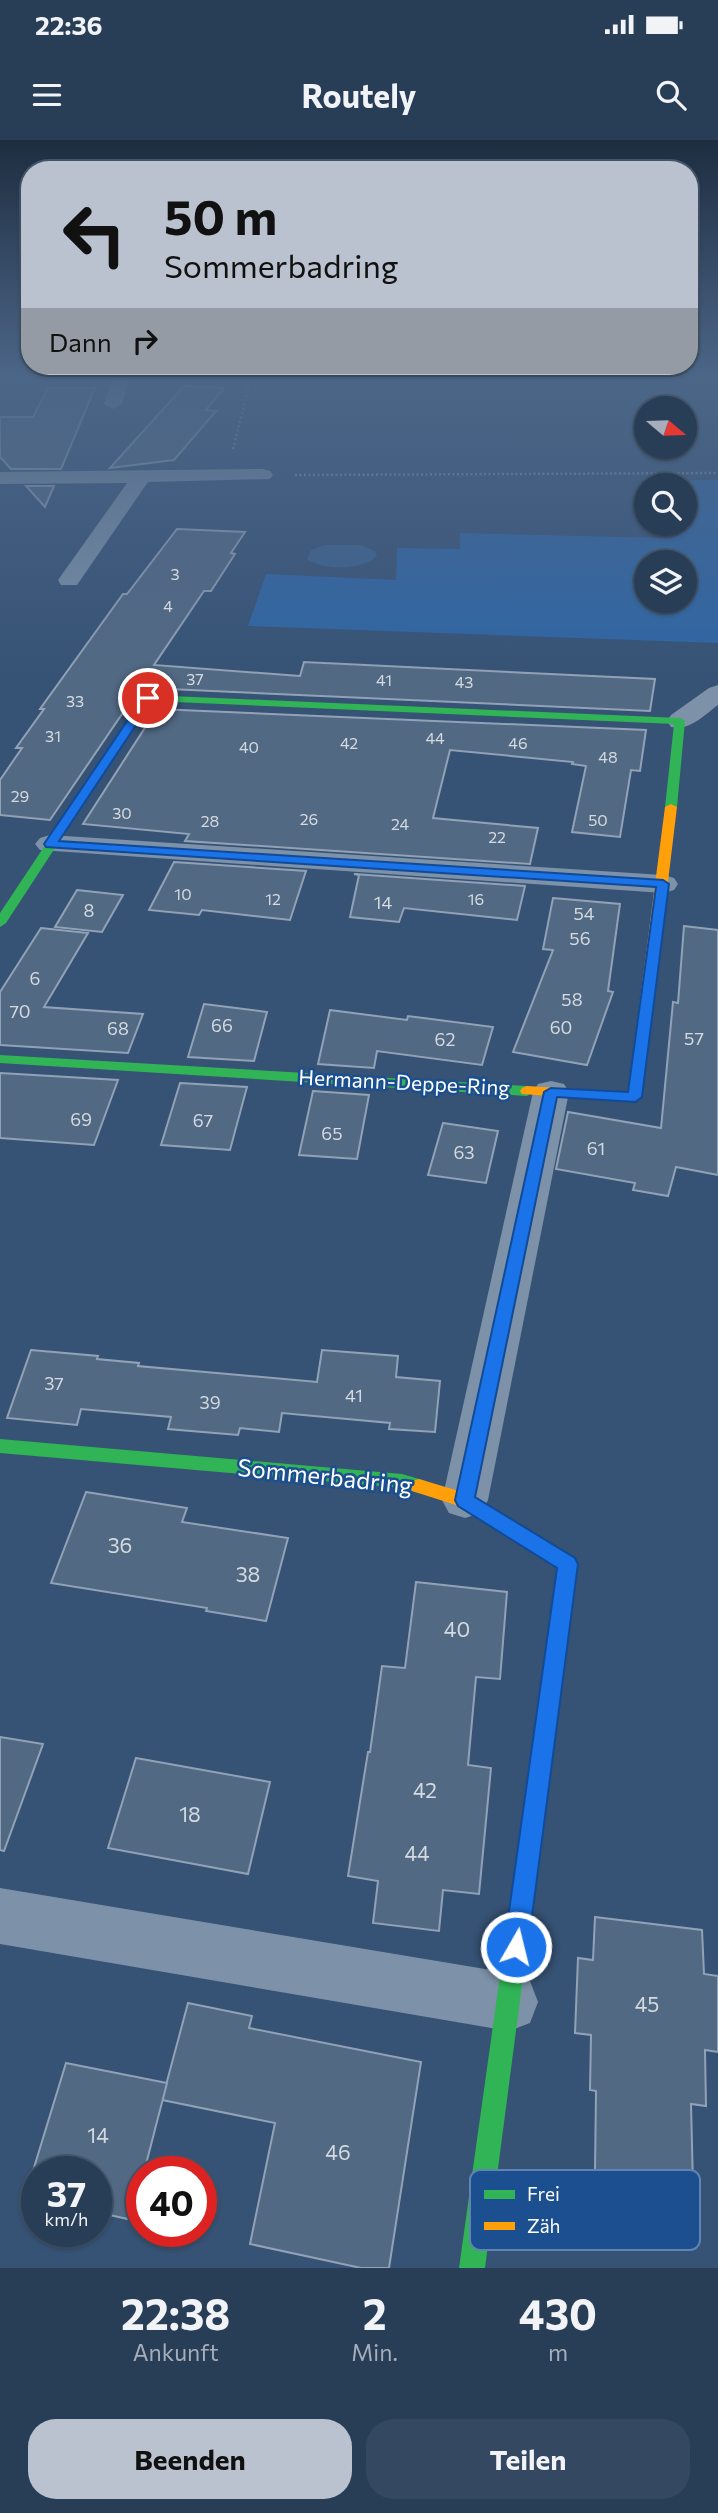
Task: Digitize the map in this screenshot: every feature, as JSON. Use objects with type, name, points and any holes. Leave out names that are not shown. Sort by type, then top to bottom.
[{"type":"street","points":[[2,480],[128,477]]},
{"type":"street","points":[[69,580],[142,477]]},
{"type":"street","points":[[0,923],[148,698],[680,721],[718,693]]},
{"type":"street","name":"Hermann-Deppe-Ring","points":[[0,1059],[635,1097],[663,884],[680,721]]},
{"type":"street","points":[[50,844],[663,884]]},
{"type":"street","points":[[465,1500],[551,1092]]},
{"type":"street","name":"Sommerbadring","points":[[0,1446],[402,1481],[465,1500],[568,1564],[486,2170]]},
{"type":"street","points":[[0,1916],[509,2002]]},
{"type":"street","name":"Sommerbadring","points":[[472,2268],[475,2250]]},
{"type":"shaded area","points":[[697,480],[718,480],[718,643],[248,626],[266,574],[396,580],[397,548],[460,549],[460,533],[661,538],[660,536],[697,536]]},
{"type":"shaded area","points":[[325,545],[360,545],[375,551],[377,556],[363,564],[343,567],[323,566],[307,559],[311,550]]},
{"type":"building","points":[[26,486],[54,486],[45,507]]},
{"type":"building","points":[[177,529],[245,532],[231,553],[235,554],[211,591],[204,591],[154,665],[300,676],[304,662],[655,679],[650,711],[147,688],[137,692],[50,820],[0,815],[0,780],[22,748],[16,748],[44,709],[40,709],[123,594],[127,594]]},
{"type":"building","points":[[157,709],[646,730],[640,771],[631,770],[620,837],[572,832],[586,766],[572,764],[573,762],[450,750],[433,818],[538,828],[530,864],[185,841],[189,834],[83,824]]},
{"type":"building","points":[[174,862],[306,871],[290,920],[202,910],[199,915],[149,910]]},
{"type":"building","points":[[354,874],[525,886],[517,920],[404,908],[399,922],[350,917],[359,875]]},
{"type":"building","points":[[77,890],[123,895],[102,932],[55,927]]},
{"type":"building","points":[[553,898],[620,904],[608,991],[613,992],[587,1065],[513,1052],[553,950],[543,949]]},
{"type":"building","points":[[684,926],[718,930],[718,1175],[676,1167],[668,1196],[633,1190],[635,1183],[556,1169],[568,1112],[661,1128],[673,1002],[678,1003]]},
{"type":"building","points":[[41,928],[88,933],[44,1007],[143,1014],[128,1053],[0,1045],[0,992]]},
{"type":"building","points":[[204,1004],[267,1012],[254,1061],[188,1057]]},
{"type":"building","points":[[330,1010],[407,1020],[408,1016],[493,1027],[482,1065],[377,1051],[374,1068],[318,1064]]},
{"type":"building","points":[[0,1073],[118,1080],[94,1145],[0,1138]]},
{"type":"building","points":[[180,1083],[247,1087],[230,1150],[161,1145]]},
{"type":"building","points":[[313,1091],[369,1095],[357,1159],[299,1155]]},
{"type":"building","points":[[443,1123],[498,1131],[486,1183],[428,1175]]},
{"type":"building","points":[[31,1350],[98,1356],[97,1359],[139,1363],[138,1366],[317,1382],[322,1350],[398,1356],[396,1377],[440,1381],[435,1432],[389,1429],[390,1423],[282,1413],[279,1432],[240,1428],[238,1435],[168,1429],[171,1417],[81,1409],[77,1425],[7,1418]]},
{"type":"building","points":[[86,1492],[187,1508],[182,1522],[288,1538],[266,1621],[206,1611],[207,1608],[51,1583]]},
{"type":"building","points":[[416,1582],[507,1592],[500,1679],[476,1677],[468,1765],[491,1768],[479,1894],[443,1890],[439,1931],[373,1923],[378,1881],[348,1876],[382,1666],[405,1668]]},
{"type":"building","points":[[0,1737],[43,1744],[4,1851],[0,1850]]},
{"type":"building","points":[[136,1758],[270,1782],[248,1874],[108,1848]]},
{"type":"building","points":[[595,1917],[702,1930],[704,1974],[718,1976],[718,2052],[705,2050],[706,2106],[691,2104],[693,2170],[595,2170],[596,2091],[590,2090],[591,2035],[575,2033],[578,1958],[593,1960]]},
{"type":"building","points":[[188,2003],[252,2016],[249,2028],[421,2062],[389,2268],[361,2268],[250,2244],[275,2123],[162,2100]]},
{"type":"building","points":[[66,2063],[167,2083],[148,2156],[126,2156],[126,2219],[112,2216],[112,2156],[38,2156]]},
{"type":"traffic: fast","points":[[0,923],[148,698],[680,721],[671,807]]},
{"type":"traffic: fast","points":[[0,1059],[527,1091]]},
{"type":"traffic: fast","points":[[0,1446],[402,1481],[419,1486]]},
{"type":"traffic: fast","points":[[485,2170],[529,1847]]},
{"type":"traffic: fast","points":[[472,2268],[474,2250]]},
{"type":"traffic: slow","points":[[527,1091],[635,1097],[671,807]]},
{"type":"traffic: slow","points":[[419,1486],[465,1500],[568,1564],[529,1847]]},
{"type":"route","points":[[148,698],[50,844],[663,884],[635,1097],[551,1092],[465,1500],[568,1564],[516,1947]]}]
